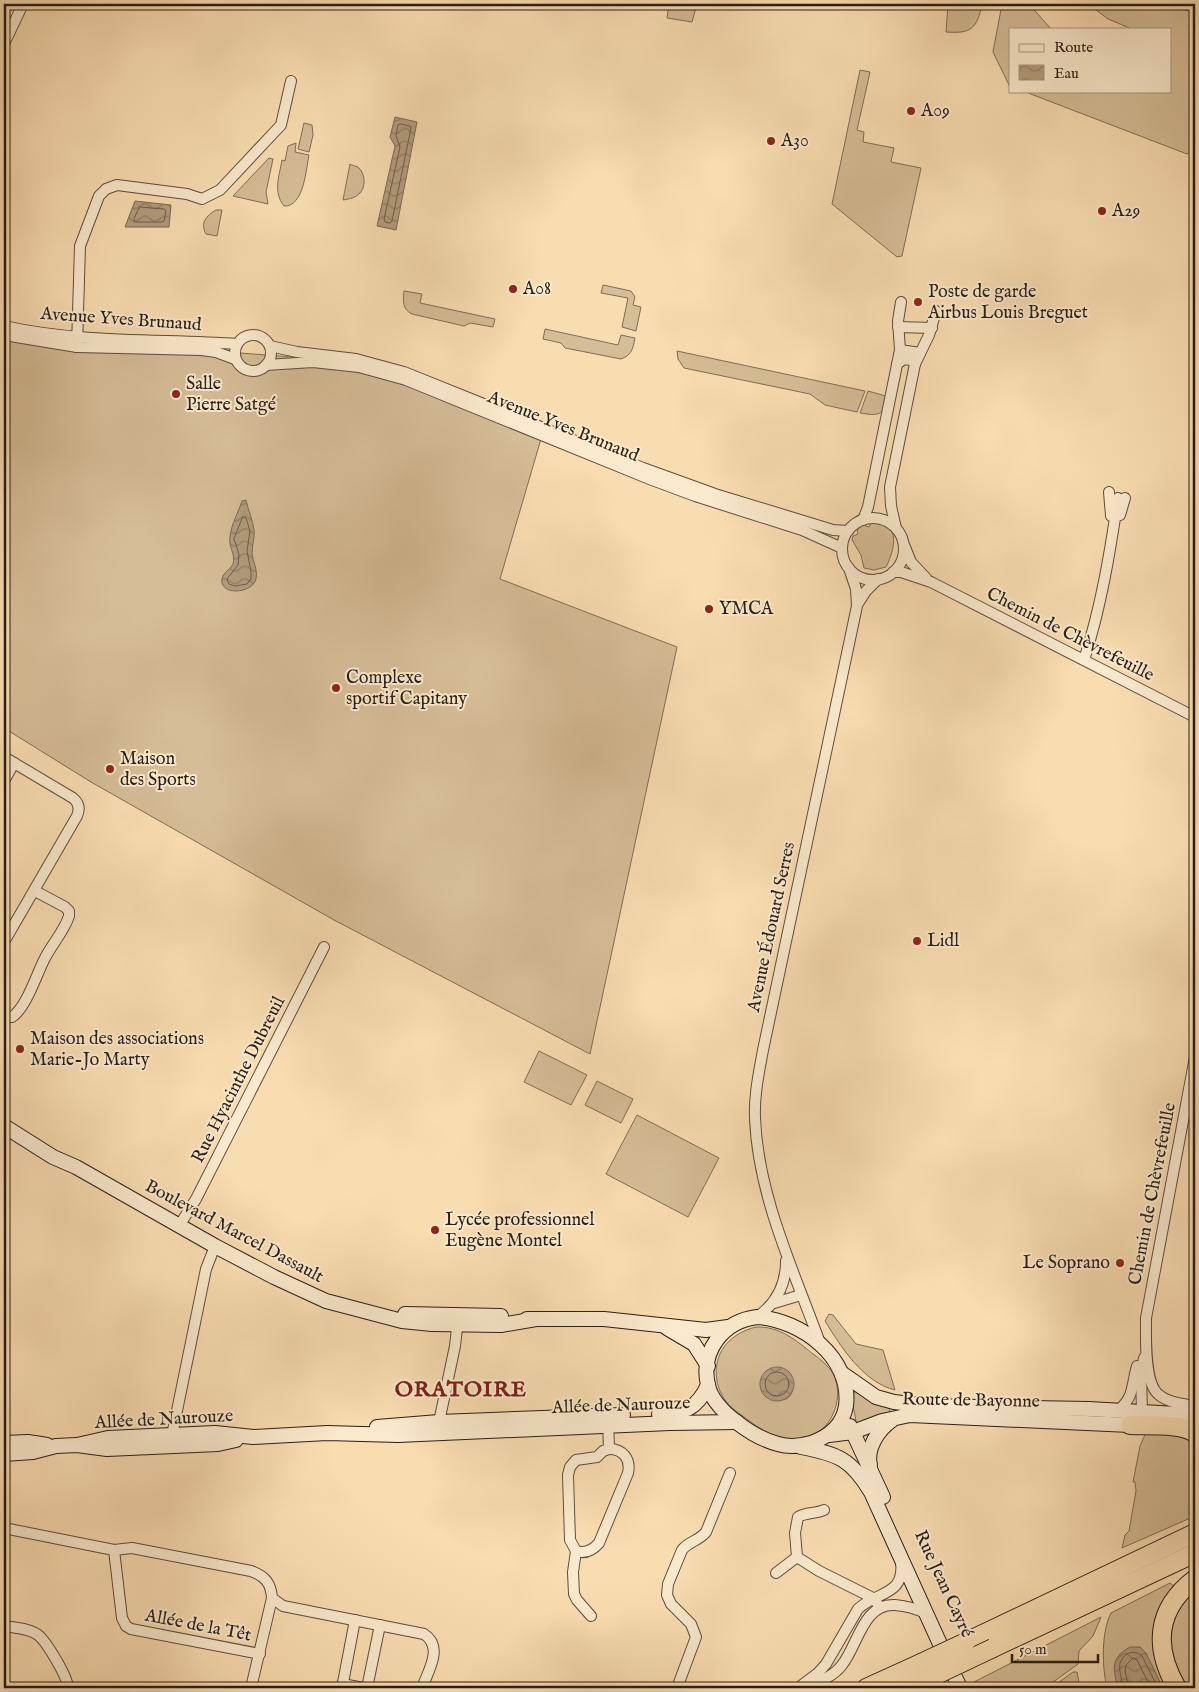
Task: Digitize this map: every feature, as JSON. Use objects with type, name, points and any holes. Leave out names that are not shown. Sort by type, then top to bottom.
[{"type":"highway","points":[[1130,1425],[1172,1427],[1195,1432]]},
{"type":"highway","points":[[1156,1551],[1178,1531],[1195,1522]]},
{"type":"highway","points":[[907,1688],[927,1670],[966,1642],[1195,1533]]},
{"type":"highway","points":[[866,1688],[993,1648],[1195,1553]]},
{"type":"highway","points":[[1177,1688],[1163,1656],[1162,1627],[1166,1614],[1176,1597],[1195,1579]]},
{"type":"main road","name":"Boulevard Marcel Dassault","points":[[4,1115],[65,1157],[76,1167]]},
{"type":"main road","name":"Boulevard Marcel Dassault","points":[[4,1126],[53,1157],[76,1167],[215,1246],[274,1277],[326,1301],[381,1315],[501,1325],[536,1320],[604,1320],[706,1330],[728,1328]]},
{"type":"main road","points":[[795,1446],[812,1443],[829,1435],[840,1422],[844,1414],[846,1392],[843,1374],[830,1354],[820,1344],[790,1325],[779,1320],[757,1317],[737,1322],[728,1328],[713,1346],[708,1366],[708,1385],[719,1405],[737,1422],[766,1440],[777,1444],[828,1452],[840,1458],[853,1467],[880,1501]]},
{"type":"main road","name":"Boulevard Marcel Dassault","points":[[665,1326],[694,1344],[708,1366]]},
{"type":"main road","name":"Route de Bayonne","points":[[843,1374],[876,1397],[894,1402],[929,1406],[1119,1410],[1195,1415]]},
{"type":"main road","name":"Allée de Naurouze","points":[[608,1421],[685,1411],[698,1402],[708,1385]]},
{"type":"main road","points":[[844,1414],[871,1471]]},
{"type":"main road","name":"Route de Bayonne","points":[[829,1435],[853,1432],[895,1418],[924,1415],[1049,1421]]},
{"type":"main road","points":[[880,1501],[869,1462],[871,1447],[884,1426],[895,1418]]},
{"type":"main road","name":"Allée de Naurouze","points":[[4,1454],[33,1452],[56,1446],[77,1445],[107,1449],[170,1441],[218,1444],[253,1437],[327,1433],[395,1425],[435,1428],[608,1421],[737,1422]]},
{"type":"main road","points":[[1049,1421],[1130,1425]]},
{"type":"main road","points":[[4,1443],[28,1442],[56,1446]]},
{"type":"main road","name":"Rue Jean Cayré","points":[[880,1501],[900,1555],[960,1688]]},
{"type":"main road","name":"Rue Jean Cayré","points":[[880,1501],[970,1688]]},
{"type":"street","points":[[4,44],[23,4]]},
{"type":"street","points":[[77,342],[80,246],[99,196],[106,189],[117,185],[187,194],[202,199],[220,190],[281,125],[291,81]]},
{"type":"street","points":[[863,520],[868,507],[900,350],[898,327],[901,302]]},
{"type":"street","points":[[896,528],[879,518],[863,520],[855,524],[848,531],[842,548],[843,556],[849,568],[857,575],[867,579],[878,579],[893,572],[900,564],[904,555],[902,538],[896,528],[891,506],[890,487],[915,364],[932,328],[936,311]]},
{"type":"street","name":"Avenue Yves Brunaud","points":[[4,326],[77,342],[118,340],[236,344]]},
{"type":"street","points":[[898,327],[932,328]]},
{"type":"street","points":[[252,334],[264,338],[270,346],[270,357],[266,365],[261,369],[250,371],[241,367],[235,359],[236,344],[240,339],[252,334]]},
{"type":"street","name":"Avenue Yves Brunaud","points":[[4,335],[202,350],[216,352],[235,359]]},
{"type":"street","name":"Avenue Yves Brunaud","points":[[270,346],[297,352],[356,359],[404,372],[624,461],[715,494],[833,530],[848,531]]},
{"type":"street","points":[[900,350],[920,353]]},
{"type":"street","points":[[897,364],[904,358],[915,364]]},
{"type":"street","name":"Avenue Yves Brunaud","points":[[266,365],[313,362],[359,367],[406,380],[671,487],[802,530],[842,548]]},
{"type":"street","points":[[1084,660],[1099,611],[1112,538],[1117,496],[1112,538]]},
{"type":"street","name":"Chemin de Chèvrefeuille","points":[[904,547],[911,562],[931,582]]},
{"type":"street","name":"Avenue Édouard Serres","points":[[820,1344],[786,1255],[759,1161],[755,1118],[756,1093],[764,1043],[857,606],[856,589],[849,568]]},
{"type":"street","name":"Chemin de Chèvrefeuille","points":[[893,572],[901,572],[931,582],[1195,717]]},
{"type":"street","name":"Avenue Édouard Serres","points":[[857,606],[866,591],[878,579]]},
{"type":"street","points":[[4,757],[73,798],[79,807],[77,816],[4,942]]},
{"type":"street","points":[[4,781],[14,763]]},
{"type":"street","points":[[4,1017],[12,1018],[18,1012],[34,983],[44,959],[69,916],[69,911],[65,908],[35,891]]},
{"type":"street","name":"Rue Hyacinthe Dubreuil","points":[[179,1226],[196,1199],[324,947]]},
{"type":"street","name":"Chemin de Chèvrefeuille","points":[[1195,1057],[1146,1318],[1146,1349],[1151,1379],[1158,1394],[1167,1399],[1195,1406]]},
{"type":"street","points":[[170,1441],[206,1269],[215,1246]]},
{"type":"street","name":"Avenue Édouard Serres","points":[[774,1303],[785,1277],[786,1255]]},
{"type":"street","name":"Avenue Édouard Serres","points":[[757,1317],[774,1303],[801,1295]]},
{"type":"street","points":[[435,1428],[458,1320]]},
{"type":"street","name":"Chemin de Chèvrefeuille","points":[[1119,1410],[1131,1395],[1134,1375],[1146,1336]]},
{"type":"street","name":"Chemin de Chèvrefeuille","points":[[1142,1412],[1141,1374],[1146,1349]]},
{"type":"street","name":"Route de Bayonne","points":[[1049,1421],[1055,1415],[1135,1416],[1142,1412]]},
{"type":"street","points":[[608,1421],[609,1448]]},
{"type":"street","points":[[576,1551],[589,1551],[599,1543],[628,1473],[629,1464],[626,1457],[620,1451],[609,1448],[597,1457],[576,1460],[568,1470],[570,1540],[576,1551],[573,1572],[574,1594],[591,1616]]},
{"type":"street","points":[[677,1688],[696,1637],[690,1624],[669,1599],[668,1584],[682,1550],[686,1545],[702,1537],[706,1532],[730,1472]]},
{"type":"street","points":[[797,1557],[794,1533],[798,1517],[824,1510]]},
{"type":"street","points":[[4,1528],[114,1550],[132,1548],[251,1571],[266,1579],[270,1586],[272,1598],[283,1606],[424,1634],[432,1640],[435,1649],[422,1688]]},
{"type":"street","name":"Allée de la Têt","points":[[114,1550],[122,1618],[126,1626],[131,1629],[260,1654]]},
{"type":"street","points":[[798,1688],[818,1673],[826,1664],[852,1617],[865,1602],[887,1593],[898,1584],[902,1572],[900,1555]]},
{"type":"street","points":[[776,1573],[797,1557]]},
{"type":"street","points":[[797,1557],[819,1571],[873,1598],[880,1608]]},
{"type":"street","name":"Allée de la Têt","points":[[251,1688],[272,1598]]},
{"type":"street","points":[[803,1688],[828,1677],[841,1667],[865,1623],[880,1608],[885,1605],[900,1605],[917,1608],[925,1613]]},
{"type":"street","points":[[355,1620],[342,1686],[366,1688],[380,1625]]},
{"type":"street","points":[[4,1626],[30,1631],[39,1635],[64,1674],[69,1688]]},
{"type":"shaded area","points":[[669,4],[697,4],[692,22],[667,18]]},
{"type":"shaded area","points":[[948,4],[982,4],[978,19],[972,28],[962,32],[946,32]]},
{"type":"shaded area","points":[[1002,4],[1029,4],[1050,28],[1009,28],[1009,85],[993,52]]},
{"type":"shaded area","points":[[1088,4],[1167,4],[1195,13],[1195,149],[1187,154],[1026,92],[1172,92],[1172,28],[1130,28],[1108,19]]},
{"type":"shaded area","points":[[860,70],[870,72],[857,130],[864,132],[863,142],[894,148],[891,162],[921,168],[902,256],[897,257],[832,204]]},
{"type":"shaded area","points":[[304,123],[312,125],[313,135],[309,152],[298,149]]},
{"type":"shaded area","points":[[296,143],[295,152],[309,155],[305,178],[296,200],[291,205],[284,206],[278,190],[282,160],[285,161],[288,146]]},
{"type":"shaded area","points":[[269,158],[273,159],[266,192],[268,204],[233,196]]},
{"type":"shaded area","points":[[350,164],[358,167],[363,173],[364,185],[357,195],[343,200]]},
{"type":"shaded area","points":[[216,210],[222,210],[217,236],[206,234],[204,230],[205,220]]},
{"type":"shaded area","points":[[603,285],[631,291],[635,297],[633,305],[641,307],[636,331],[622,327],[628,298],[601,293]]},
{"type":"shaded area","points":[[404,291],[422,294],[420,303],[495,319],[493,327],[470,323],[464,326],[412,314],[406,310],[403,301]]},
{"type":"shaded area","points":[[545,329],[618,345],[621,335],[635,338],[630,353],[621,359],[565,348],[561,343],[543,339]]},
{"type":"shaded area","name":"Complexe sportif Capitany","points":[[4,335],[358,362],[543,432],[500,579],[677,647],[590,1054],[334,920],[91,782],[4,728]]},
{"type":"shaded area","points":[[677,351],[865,391],[857,412],[825,405],[810,394],[684,368],[678,359]]},
{"type":"shaded area","points":[[868,391],[889,397],[884,408],[879,413],[860,413]]},
{"type":"shaded area","points":[[871,523],[888,527],[894,538],[892,552],[886,567],[874,570],[864,568],[861,555],[852,540],[853,536],[858,534],[857,530],[863,525],[869,527]]},
{"type":"shaded area","points":[[539,1051],[587,1075],[571,1105],[524,1082]]},
{"type":"shaded area","points":[[597,1081],[633,1099],[621,1123],[585,1105]]},
{"type":"shaded area","points":[[637,1115],[719,1158],[688,1217],[606,1174]]},
{"type":"shaded area","points":[[829,1314],[833,1315],[856,1344],[883,1350],[895,1390],[873,1380],[854,1362],[838,1342],[825,1321]]},
{"type":"shaded area","points":[[764,1327],[787,1335],[820,1359],[835,1377],[838,1396],[833,1414],[822,1429],[814,1435],[797,1440],[771,1434],[748,1420],[725,1400],[718,1386],[717,1379],[716,1371],[719,1357],[732,1338],[751,1328]],"holes":[[[789,1373],[793,1383],[792,1391],[786,1399],[771,1399],[761,1389]]]},
{"type":"shaded area","points":[[854,1391],[872,1402],[889,1407],[890,1412],[857,1426],[853,1406]]},
{"type":"shaded area","points":[[1147,1430],[1192,1438],[1195,1442],[1195,1516],[1122,1548],[1125,1535],[1129,1531],[1136,1491],[1135,1482],[1133,1482],[1140,1446]]},
{"type":"shaded area","points":[[1170,1583],[1175,1587],[1168,1596],[1171,1688],[1107,1688],[1103,1650],[1105,1630],[1111,1613]]},
{"type":"shaded area","points":[[1195,1591],[1195,1688],[1186,1688],[1172,1649],[1172,1625],[1176,1613]]},
{"type":"shaded area","points":[[1101,1617],[1093,1636],[1079,1651],[1078,1664],[1045,1688],[977,1688],[974,1682]]},
{"type":"shaded area","points":[[1073,1672],[1077,1672],[1080,1688],[1051,1688]]},
{"type":"water","points":[[395,117],[417,122],[396,230],[377,226],[395,146],[390,137]]},
{"type":"water","points":[[135,201],[171,205],[169,227],[125,227]]},
{"type":"water","points":[[246,500],[253,522],[252,553],[256,569],[256,579],[250,587],[234,591],[224,587],[222,580],[233,564],[234,557],[230,544],[231,532],[242,501]]},
{"type":"water","points":[[777,1367],[789,1372],[794,1384],[789,1396],[777,1401],[765,1396],[760,1384],[765,1372]]},
{"type":"water","points":[[1130,1647],[1140,1647],[1146,1653],[1163,1688],[1118,1688],[1114,1670],[1116,1660],[1119,1655]]},
{"type":"place","name":"A09","points":[[911,111]]},
{"type":"place","name":"A30","points":[[771,141]]},
{"type":"place","name":"A29","points":[[1102,211]]},
{"type":"place","name":"A08","points":[[513,289]]},
{"type":"place","name":"Poste de garde Airbus Louis Breguet","points":[[918,302]]},
{"type":"place","name":"Salle Pierre Satgé","points":[[176,394]]},
{"type":"place","name":"YMCA","points":[[709,609]]},
{"type":"place","name":"Complexe sportif Capitany","points":[[336,688]]},
{"type":"place","name":"Maison des Sports","points":[[110,769]]},
{"type":"place","name":"Lidl","points":[[917,941]]},
{"type":"place","name":"Maison des associations Marie-Jo Marty","points":[[20,1049]]},
{"type":"place","name":"Lycée professionnel Eugène Montel","points":[[435,1230]]},
{"type":"place","name":"Le Soprano","points":[[1120,1263]]},
{"type":"district","name":"ORATOIRE","points":[[461,1390]]}]
